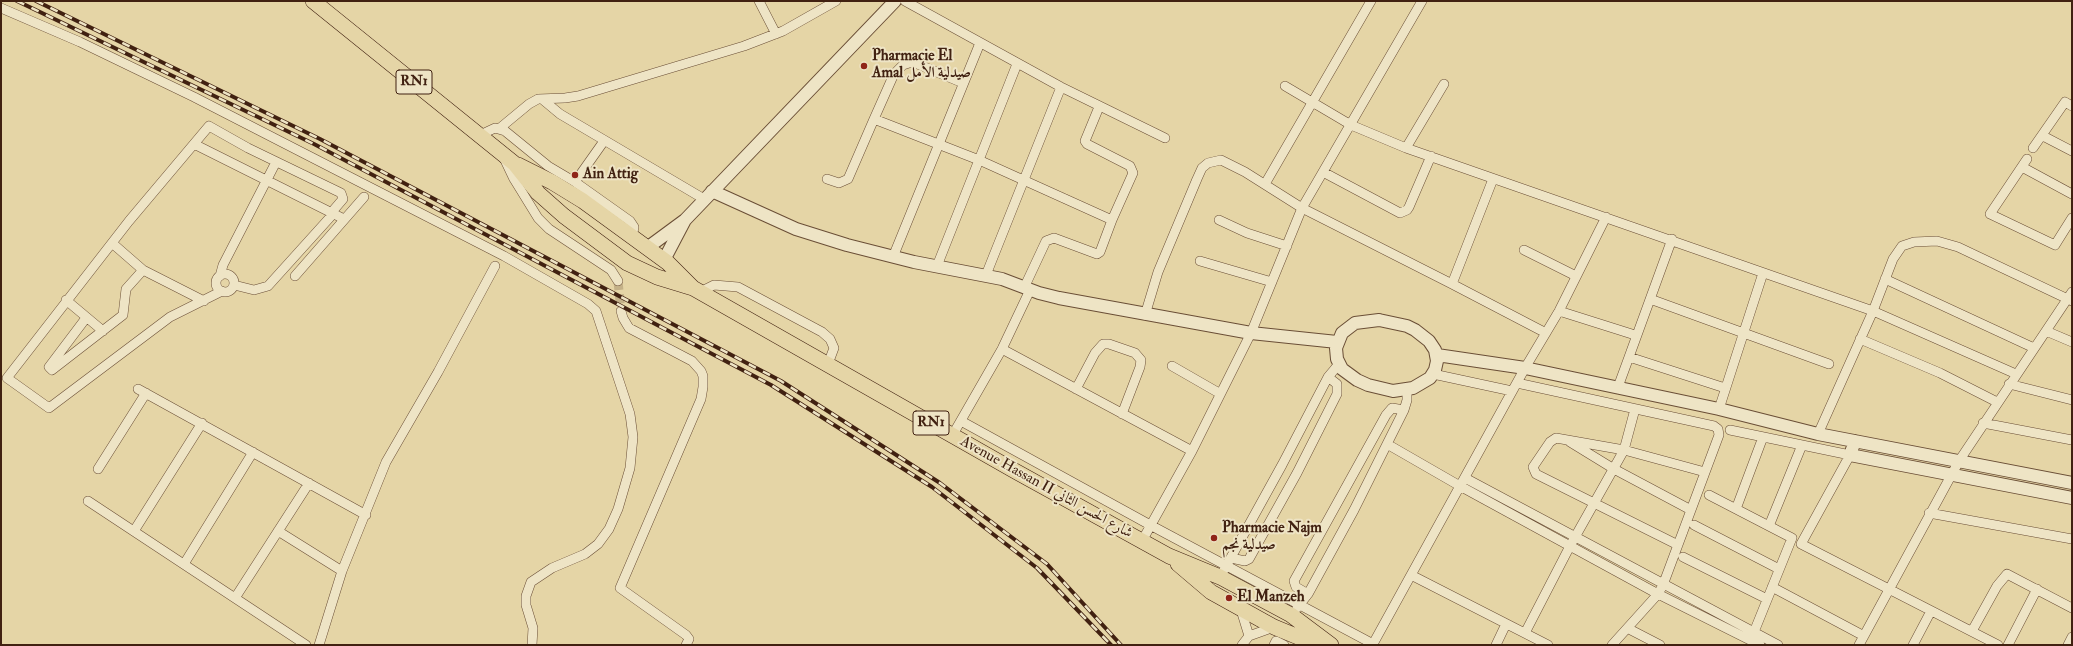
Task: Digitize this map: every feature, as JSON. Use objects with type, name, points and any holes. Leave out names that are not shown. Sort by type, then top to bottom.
[{"type":"main road","name":"Avenue Hassan II شارع الحسن الثاني","points":[[313,1],[478,136],[515,164],[538,193],[560,212],[635,268],[696,290],[952,436],[1169,556],[1211,592],[1241,610],[1274,627],[1303,639],[1329,644]]},
{"type":"main road","name":"Avenue Hassan II شارع الحسن الثاني","points":[[515,164],[572,187],[632,237],[664,260],[696,290]]},
{"type":"main road","points":[[560,212],[555,201],[558,196],[572,187]]},
{"type":"main road","points":[[635,268],[647,265],[651,260],[649,249]]},
{"type":"main road","name":"Avenue Hassan II شارع الحسن الثاني","points":[[1169,556],[1223,572],[1295,610],[1329,644]]},
{"type":"main road","points":[[1211,592],[1213,582],[1223,572]]},
{"type":"main road","points":[[1274,627],[1286,624],[1295,610]]},
{"type":"street","points":[[759,1],[776,34]]},
{"type":"street","points":[[649,249],[685,220],[896,1]]},
{"type":"street","points":[[906,1],[1017,64],[1099,107],[1165,138]]},
{"type":"street","points":[[1265,184],[1371,1]]},
{"type":"street","points":[[1142,541],[1152,526],[1192,451],[1219,393],[1250,333],[1302,208],[1422,1]]},
{"type":"street","points":[[478,136],[500,128],[529,104],[542,99],[560,99],[578,96],[670,69],[776,34],[829,2]]},
{"type":"street","points":[[1,8],[80,42],[194,97],[504,256],[588,304],[596,311],[630,414],[634,437],[630,468],[618,509],[609,529],[598,544],[585,554],[552,568],[531,582],[526,596],[526,604],[533,628],[532,645]]},
{"type":"street","points":[[893,257],[938,143],[980,43]]},
{"type":"street","points":[[827,180],[839,182],[848,178],[894,74],[903,65],[915,62],[964,83]]},
{"type":"street","points":[[937,266],[1017,64]]},
{"type":"street","points":[[1406,148],[1444,84]]},
{"type":"street","points":[[1285,86],[1351,125],[1406,148],[1672,239],[1762,273],[1873,310],[2016,374]]},
{"type":"street","points":[[986,275],[1023,179],[1061,87]]},
{"type":"street","points":[[542,99],[560,114],[604,141],[708,195],[796,229],[847,245],[893,257],[1008,280],[1027,289],[1065,300],[1250,333],[1337,342]]},
{"type":"street","points":[[2033,148],[2043,136],[2065,102],[2072,106]]},
{"type":"street","points":[[952,436],[1002,349],[1046,241],[1054,238],[1097,254],[1100,252],[1112,220],[1133,173],[1130,166],[1086,144],[1085,141],[1099,107]]},
{"type":"street","points":[[874,119],[979,160],[1112,220]]},
{"type":"street","points":[[209,126],[276,162],[341,193],[342,199],[332,213],[268,286],[254,290],[234,285],[230,290],[222,291],[170,317],[49,408],[7,378],[112,242],[209,126]]},
{"type":"street","points":[[500,128],[572,187],[604,141]]},
{"type":"street","points":[[2043,136],[2072,151]]},
{"type":"street","points":[[194,144],[344,218]]},
{"type":"street","points":[[503,154],[514,179],[538,218],[560,236],[611,270],[618,281]]},
{"type":"street","points":[[1323,172],[1400,213],[1407,210],[1409,207],[1431,156]]},
{"type":"street","points":[[1145,315],[1158,272],[1202,168],[1208,162],[1221,160],[1265,184],[1302,208],[1546,333]]},
{"type":"street","points":[[222,291],[216,284],[223,265],[276,162]]},
{"type":"street","points":[[2072,194],[2024,163],[1990,214],[2055,245],[2072,218]]},
{"type":"street","points":[[1452,284],[1493,179]]},
{"type":"street","points":[[295,276],[344,218],[364,197]]},
{"type":"street","points":[[560,212],[560,236]]},
{"type":"street","points":[[1407,390],[1407,400],[1404,410],[1354,510],[1308,594],[1295,610],[1374,645],[1514,387],[1558,311],[1606,217]]},
{"type":"street","points":[[664,260],[685,220]]},
{"type":"street","points":[[1219,220],[1247,233],[1287,246]]},
{"type":"street","points":[[1618,387],[1635,336],[1672,239]]},
{"type":"street","points":[[1818,434],[1873,310],[1893,259],[1902,246],[1914,242],[1937,241],[1958,247],[2070,298],[2009,384],[1959,461],[1888,589],[1859,645]]},
{"type":"street","points":[[112,242],[143,270],[204,301]]},
{"type":"street","points":[[1524,250],[1576,276]]},
{"type":"street","points":[[1200,261],[1272,282]]},
{"type":"street","points":[[319,645],[342,571],[393,449],[438,372],[495,266]]},
{"type":"street","points":[[86,318],[49,367],[52,370],[123,315],[126,289],[143,270]]},
{"type":"street","points":[[1719,409],[1762,273]]},
{"type":"street","points":[[220,276],[226,274],[231,277],[234,285]]},
{"type":"street","points":[[1886,279],[2034,348]]},
{"type":"street","points":[[696,290],[714,285],[738,287],[822,332],[830,339],[834,348],[828,364]]},
{"type":"street","points":[[1650,299],[1829,364]]},
{"type":"street","points":[[66,300],[103,331]]},
{"type":"street","points":[[621,310],[623,318],[629,328],[695,364],[703,376],[702,393],[698,405],[620,588],[686,635],[689,638],[686,645]]},
{"type":"street","points":[[1558,311],[1635,336]]},
{"type":"street","points":[[1388,321],[1407,326],[1419,333],[1433,346],[1437,355],[1436,366],[1432,374],[1425,382],[1407,390],[1393,391],[1368,385],[1346,373],[1339,364],[1336,354],[1337,342],[1346,329],[1355,323],[1388,321]]},
{"type":"street","points":[[2046,331],[2072,342]]},
{"type":"street","points":[[1860,339],[1940,373],[1997,402]]},
{"type":"street","points":[[1076,389],[1101,346],[1109,344],[1135,353],[1141,360],[1140,367],[1122,414]]},
{"type":"street","points":[[1002,349],[1192,451]]},
{"type":"street","points":[[1437,355],[1525,368],[1719,409],[1818,434],[2072,483]]},
{"type":"street","points":[[1629,357],[1725,388]]},
{"type":"street","points":[[961,420],[1152,526],[1223,572],[1282,465],[1328,376],[1339,364]]},
{"type":"street","points":[[1172,366],[1219,393]]},
{"type":"street","points":[[1432,374],[1635,408],[1714,426],[1718,429],[1719,435],[1663,585],[1658,594],[1612,645]]},
{"type":"street","points":[[1231,558],[1245,561],[1249,559],[1297,473],[1337,394],[1337,384],[1328,376]]},
{"type":"street","points":[[2009,384],[2072,400]]},
{"type":"street","points":[[98,469],[142,391],[366,515]]},
{"type":"street","points":[[1308,594],[1296,587],[1294,581],[1389,410],[1396,408],[1404,410]]},
{"type":"street","points":[[1525,633],[1570,546],[1624,450],[1635,408]]},
{"type":"street","points":[[134,531],[202,423]]},
{"type":"street","points":[[1983,423],[2072,440]]},
{"type":"street","points":[[1730,430],[2072,498]]},
{"type":"street","points":[[1736,509],[1763,437]]},
{"type":"street","points":[[1678,545],[1536,474],[1533,467],[1550,442],[1556,438],[1624,450],[1705,472]]},
{"type":"street","points":[[1566,440],[1614,469],[1691,510]]},
{"type":"street","points":[[1855,441],[1850,455],[1801,544],[1930,611],[1972,631],[1993,644]]},
{"type":"street","points":[[1387,444],[1575,538],[1663,585],[1760,645]]},
{"type":"street","points":[[1769,526],[1802,445]]},
{"type":"street","points":[[184,564],[253,452]]},
{"type":"street","points":[[1282,465],[1297,473]]},
{"type":"street","points":[[1462,482],[1570,546],[1658,594],[1751,639],[1778,645]]},
{"type":"street","points":[[235,598],[309,483]]},
{"type":"street","points":[[1709,495],[1792,538],[1751,639]]},
{"type":"street","points":[[88,501],[306,645]]},
{"type":"street","points":[[1339,502],[1354,510]]},
{"type":"street","points":[[1929,514],[2072,539]]},
{"type":"street","points":[[1694,525],[1779,569]]},
{"type":"street","points":[[278,531],[342,571]]},
{"type":"street","points":[[1683,557],[1767,599]]},
{"type":"street","points":[[1972,631],[2005,574],[2008,574],[2072,608]]},
{"type":"street","points":[[1411,575],[1548,645]]},
{"type":"street","points":[[1772,587],[1864,636]]},
{"type":"street","points":[[2008,645],[2037,589]]},
{"type":"street","points":[[1241,610],[1249,636]]},
{"type":"street","points":[[1913,645],[1930,611]]},
{"type":"street","points":[[1496,645],[1506,624]]},
{"type":"street","points":[[1242,645],[1249,636],[1274,627]]},
{"type":"street","points":[[1628,629],[1660,645]]},
{"type":"street","points":[[2068,645],[2072,637]]},
{"type":"street","points":[[1274,645],[1276,641],[1284,645]]},
{"type":"tunnel","points":[[618,281],[621,311]]},
{"type":"railway","points":[[17,1],[314,144],[771,385],[932,487],[1037,568],[1111,645]]},
{"type":"railway","points":[[36,1],[320,139],[781,381],[940,483],[1047,564],[1121,645]]},
{"type":"place","name":"Pharmacie El Amal صيدلية الأمل","points":[[864,66]]},
{"type":"place","name":"Ain Attig","points":[[575,175]]},
{"type":"place","name":"Pharmacie Najm صيدلية نجم","points":[[1214,538]]},
{"type":"place","name":"El Manzeh","points":[[1229,598]]}]
